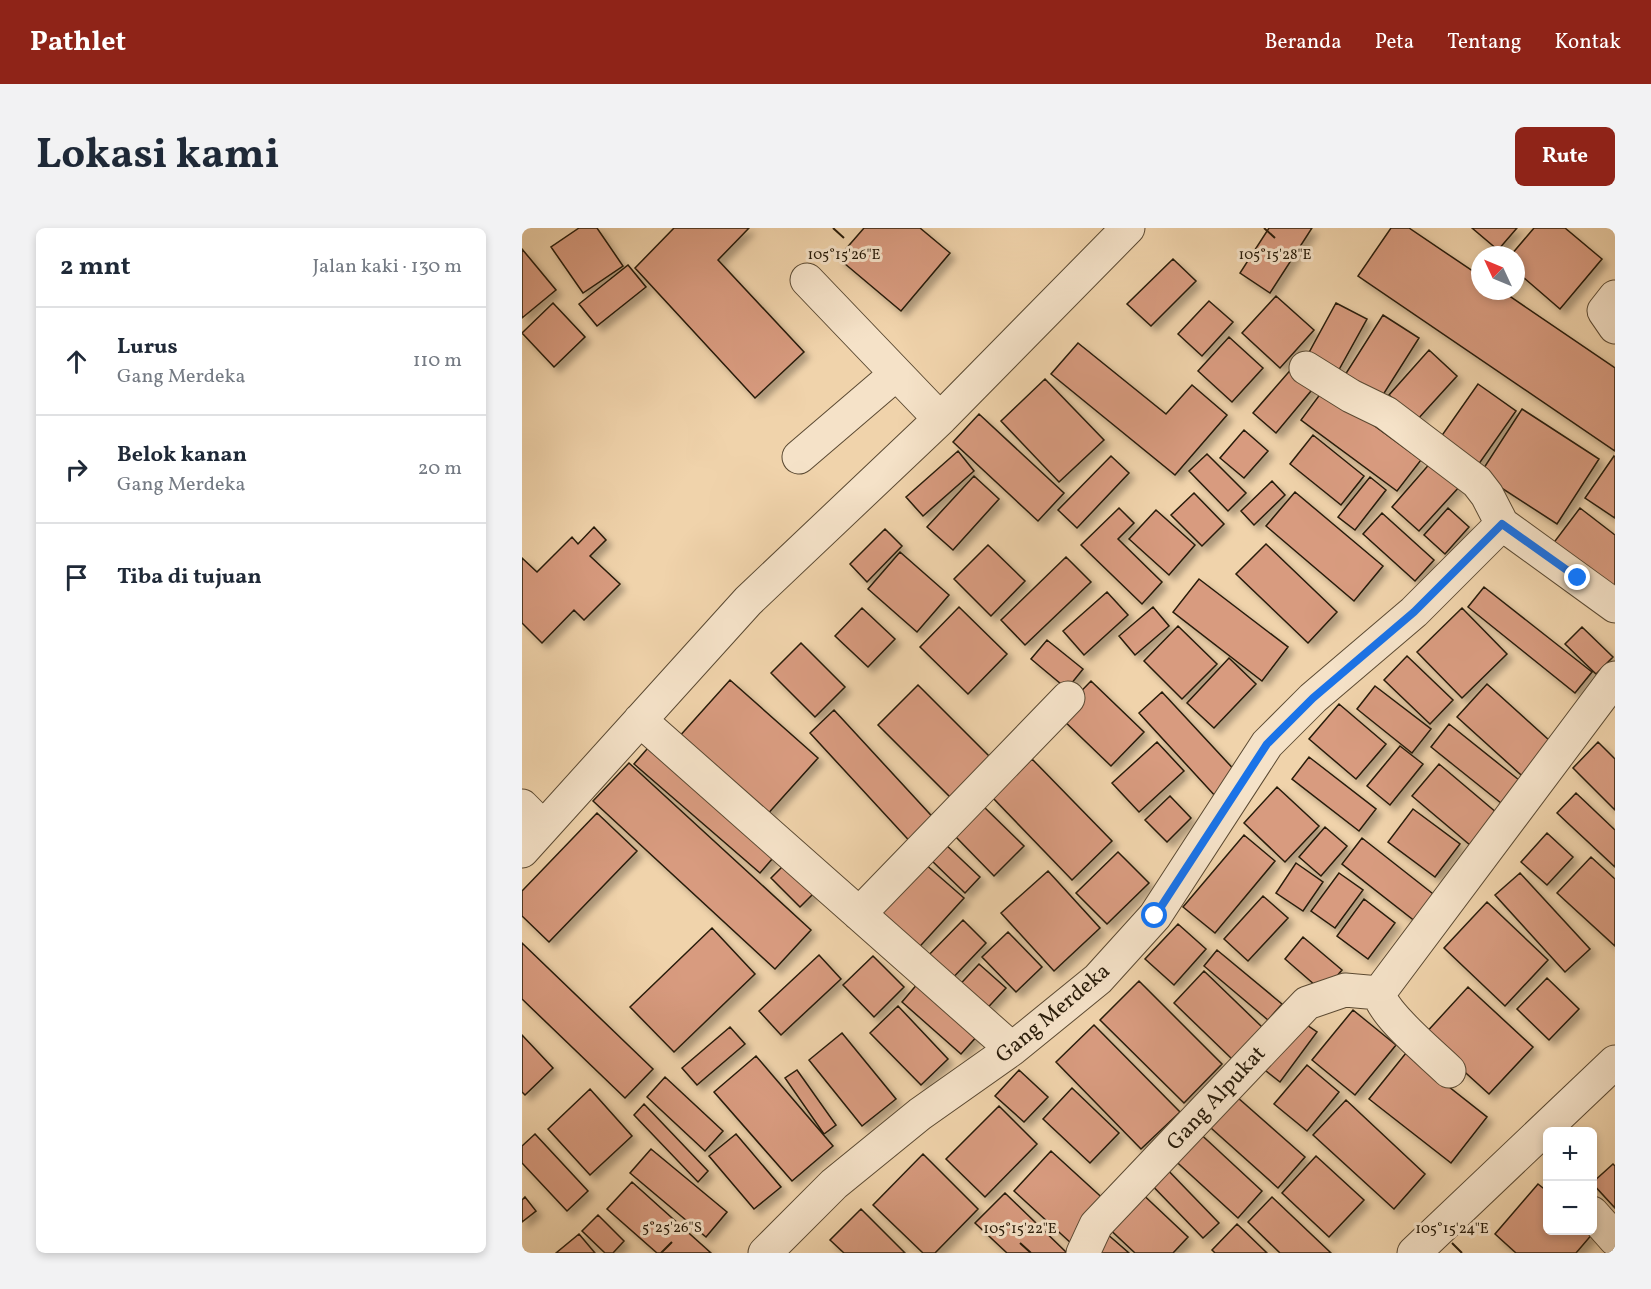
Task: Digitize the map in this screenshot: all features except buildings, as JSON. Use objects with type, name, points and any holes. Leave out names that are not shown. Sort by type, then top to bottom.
[{"type":"street","points":[[529,828],[640,720],[748,601],[940,419],[1128,228]]},
{"type":"street","points":[[807,280],[940,419]]},
{"type":"street","points":[[1615,297],[1604,311],[1615,327]]},
{"type":"street","points":[[1306,368],[1350,396],[1386,413],[1477,482],[1487,495],[1502,524],[1615,606]]},
{"type":"street","points":[[799,458],[896,374]]},
{"type":"street","name":"Gang Merdeka","points":[[765,1253],[834,1184],[920,1114],[1012,1049],[1098,979],[1155,916],[1267,744],[1313,698],[1414,612],[1502,524]]},
{"type":"street","points":[[1449,1071],[1392,1014],[1380,1000],[1379,993],[1615,678]]},
{"type":"street","points":[[859,914],[1068,698]]},
{"type":"street","points":[[640,720],[1012,1049]]},
{"type":"street","name":"Gang Alpukat","points":[[1083,1253],[1096,1225],[1307,1003],[1345,990],[1379,993]]},
{"type":"street","points":[[1414,1253],[1539,1152],[1615,1062]]},
{"type":"street","points":[[1597,1218],[1615,1239]]},
{"type":"route","points":[[1155,916],[1267,744],[1313,698],[1414,612],[1502,524],[1578,578]]}]
